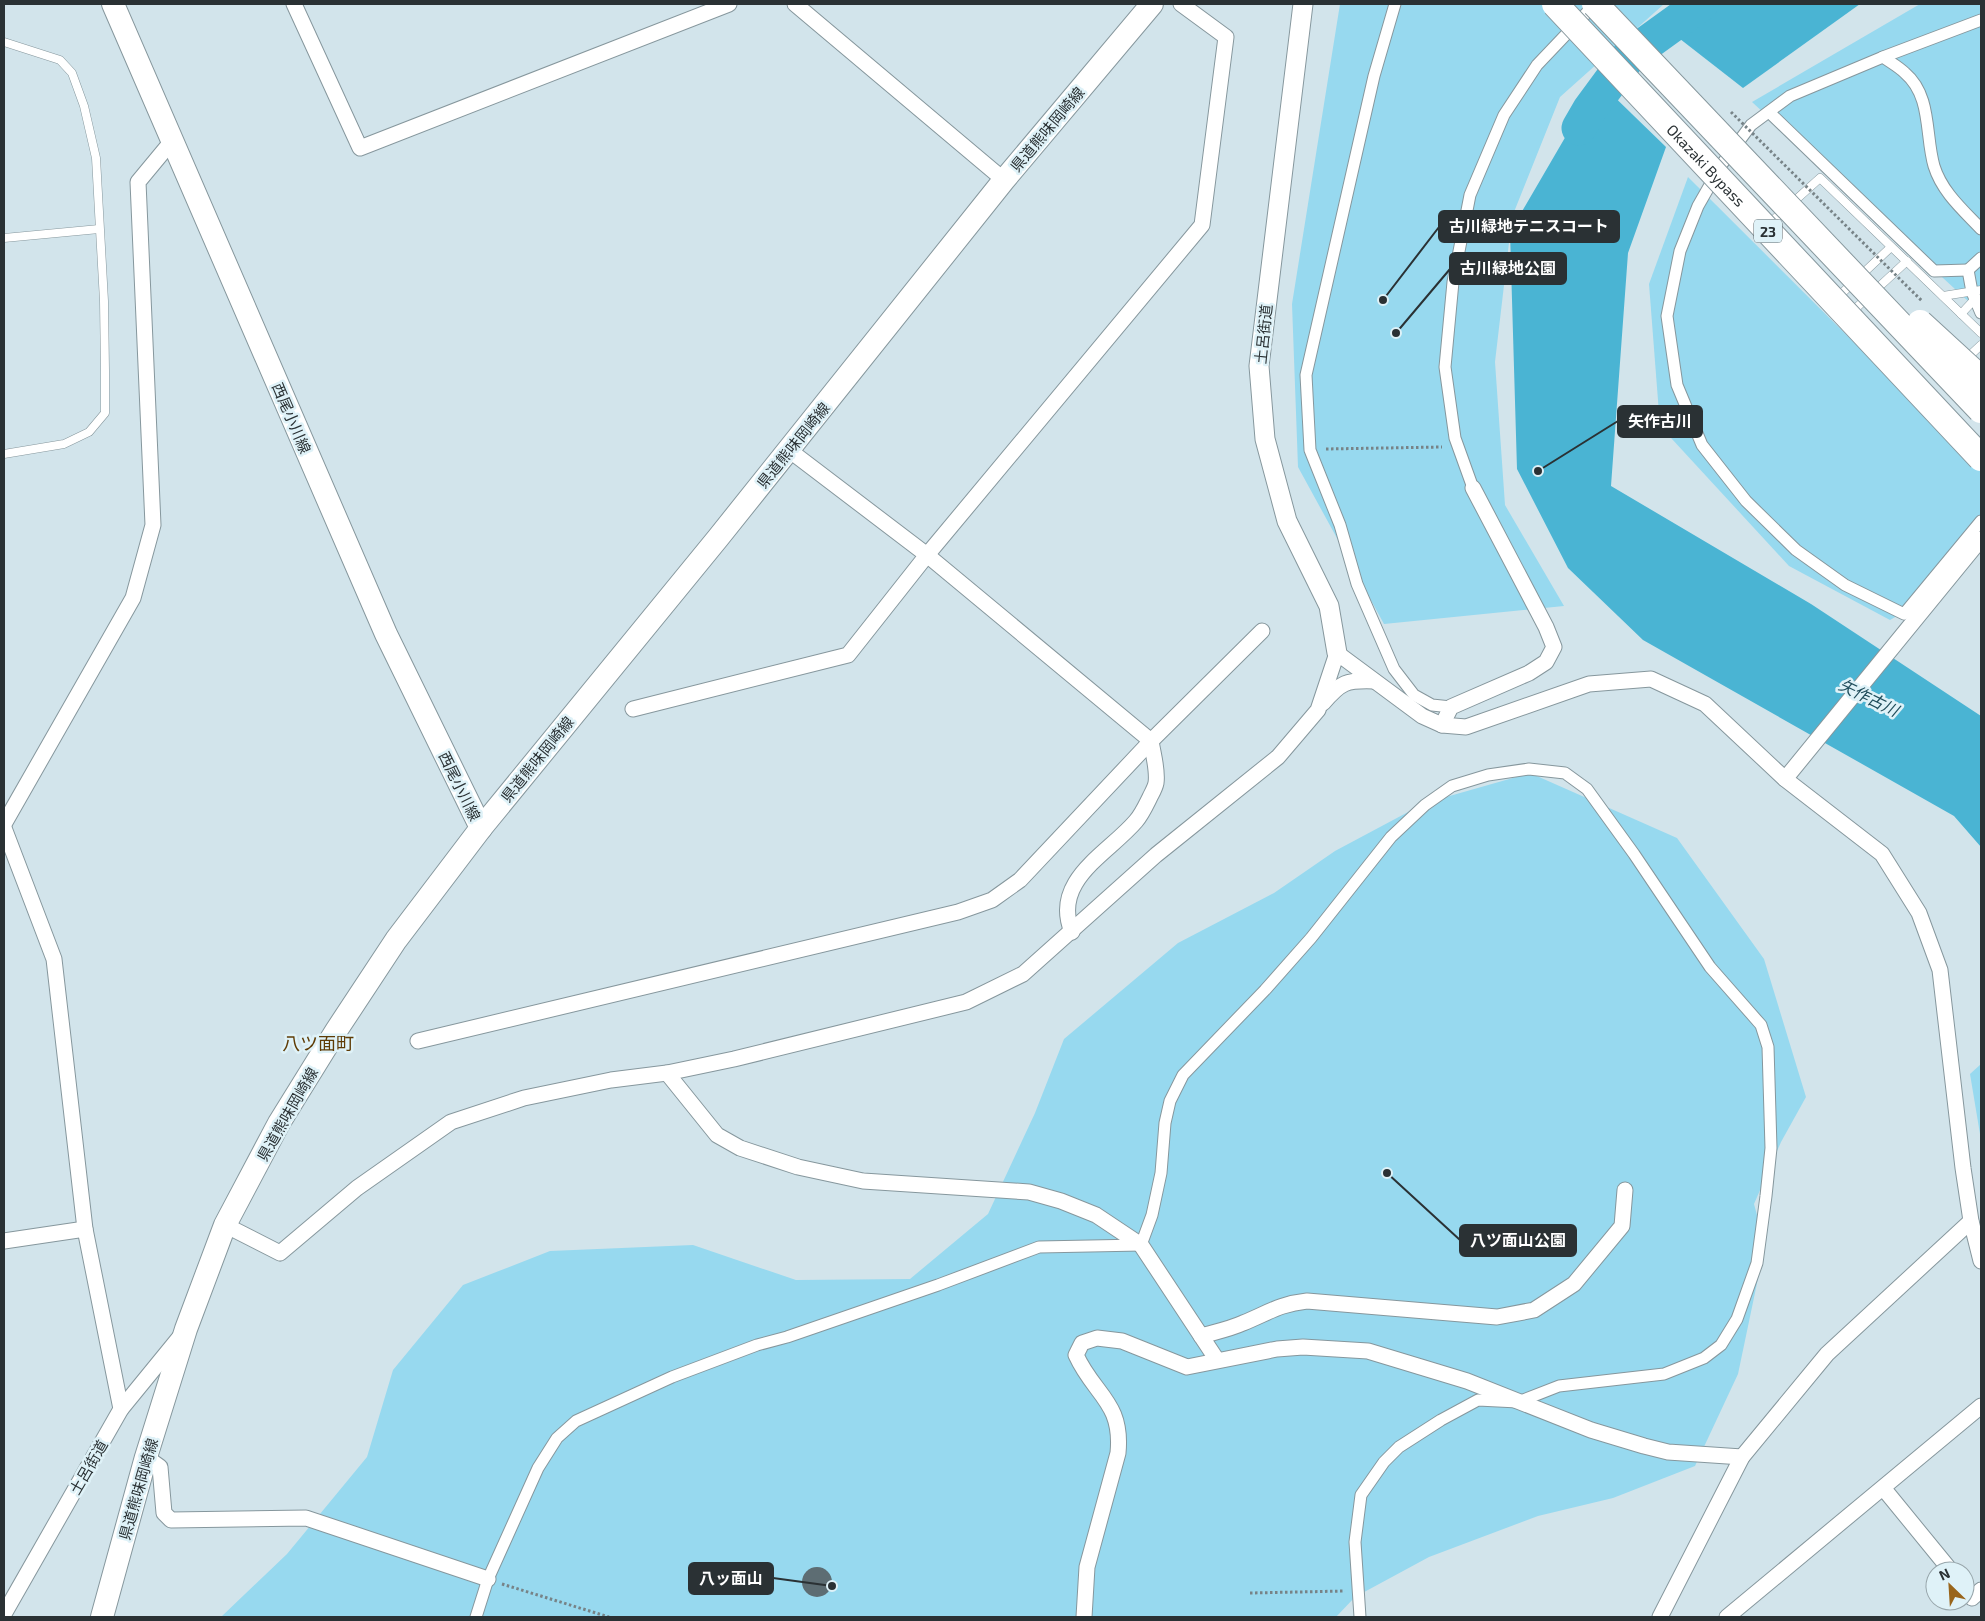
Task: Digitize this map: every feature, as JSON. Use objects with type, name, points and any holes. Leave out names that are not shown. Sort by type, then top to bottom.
[{"type":"highway","name":"Okazaki Bypass","points":[[1554,4],[1974,458]]},
{"type":"highway","name":"Okazaki Bypass","points":[[1595,4],[1981,410]]},
{"type":"highway","name":"23","points":[[1760,177],[1777,179],[1918,321],[1981,378]]},
{"type":"main road","name":"西尾小川線","points":[[113,4],[386,634],[481,828]]},
{"type":"main road","name":"県道熊味岡崎線","points":[[102,1617],[146,1457],[186,1329],[225,1225],[279,1123],[336,1031],[396,940],[481,828],[789,450],[1004,180],[1152,4]]},
{"type":"street","points":[[294,4],[360,148],[729,4]]},
{"type":"street","points":[[796,4],[1004,180]]},
{"type":"street","points":[[633,709],[848,655],[927,555],[1202,225],[1226,37],[1182,4]]},
{"type":"street","name":"土呂街道","points":[[1303,4],[1259,366],[1266,438],[1285,512],[1329,606],[1337,653]]},
{"type":"street","points":[[1395,4],[1374,76],[1306,375],[1310,450],[1340,525],[1357,584],[1394,669],[1414,696],[1432,705],[1451,707],[1529,673],[1546,662],[1554,647],[1546,628],[1472,488],[1458,447],[1445,367],[1453,282],[1470,195],[1504,115],[1537,65],[1595,4]]},
{"type":"street","points":[[1981,20],[1883,57],[1790,96],[1751,125],[1722,164],[1698,206],[1680,251],[1667,316],[1676,386],[1702,445],[1746,501],[1796,550],[1845,585],[1904,614],[1981,522]]},
{"type":"street","points":[[1883,57],[1906,74],[1923,101],[1934,166],[1943,186],[1981,229]]},
{"type":"street","points":[[1769,112],[1934,271],[1968,270],[1981,258]]},
{"type":"street","points":[[4,824],[133,598],[154,525],[138,182],[172,141]]},
{"type":"street","points":[[1968,270],[1981,313]]},
{"type":"street","points":[[789,450],[927,555],[1151,741],[1156,784],[1136,821],[1083,870],[1076,882],[1070,894],[1067,907],[1068,922],[1072,932]]},
{"type":"street","points":[[1785,779],[1981,539]]},
{"type":"street","points":[[418,1041],[958,912],[992,900],[1020,880],[1151,741],[1262,631]]},
{"type":"street","points":[[1318,710],[1337,653],[1422,716],[1442,725],[1466,727],[1590,684],[1650,679],[1705,704],[1785,779],[1882,854],[1919,913],[1940,970],[1971,1221],[1981,1260]]},
{"type":"street","points":[[225,1225],[280,1253],[356,1188],[451,1122],[524,1098],[611,1080],[667,1073],[844,1033],[966,1002],[1023,974],[1156,855],[1278,757],[1337,687],[1351,680],[1374,681]]},
{"type":"street","points":[[1442,725],[1451,707]]},
{"type":"street","points":[[1141,1245],[1152,1215],[1161,1173],[1165,1123],[1170,1101],[1183,1075],[1265,990],[1311,938],[1390,837],[1425,805],[1452,786],[1488,774],[1529,769],[1565,773],[1587,789],[1634,854],[1710,967],[1760,1025],[1768,1047],[1771,1148],[1757,1263],[1737,1319],[1720,1345],[1704,1358],[1664,1374],[1559,1386],[1518,1402],[1478,1400],[1441,1420],[1399,1447],[1384,1462],[1361,1495],[1356,1542],[1360,1617]]},
{"type":"street","points":[[4,828],[54,959],[85,1229],[121,1409]]},
{"type":"street","points":[[667,1073],[717,1134],[740,1148],[798,1167],[863,1181],[1029,1192],[1061,1201],[1096,1215],[1141,1245],[1217,1360]]},
{"type":"street","points":[[1201,1336],[1244,1323],[1270,1309],[1307,1301],[1497,1317],[1534,1310],[1574,1284],[1622,1226],[1625,1190]]},
{"type":"street","points":[[1660,1617],[1742,1457],[1827,1354],[1971,1221]]},
{"type":"street","points":[[4,1241],[85,1229]]},
{"type":"street","points":[[476,1617],[488,1579],[538,1468],[557,1438],[576,1421],[672,1377],[757,1345],[788,1337],[938,1285],[1039,1247],[1141,1245]]},
{"type":"street","name":"土呂街道","points":[[4,1614],[121,1409],[186,1329]]},
{"type":"street","points":[[1084,1617],[1087,1567],[1118,1453],[1120,1434],[1118,1424],[1109,1404],[1076,1355],[1082,1343],[1089,1339],[1105,1338],[1139,1347],[1187,1367],[1277,1349],[1303,1347],[1368,1351],[1467,1381],[1591,1430],[1644,1446],[1668,1452],[1742,1457]]},
{"type":"street","points":[[1727,1617],[1884,1489],[1981,1406]]},
{"type":"street","points":[[146,1457],[160,1467],[164,1513],[171,1520],[306,1518],[488,1579]]},
{"type":"street","points":[[1884,1489],[1943,1561]]},
{"type":"lane","points":[[4,42],[60,60],[72,73],[84,106],[96,158],[104,301],[105,413],[90,432],[64,444],[4,454]]},
{"type":"lane","points":[[1891,247],[1840,295],[1770,224],[1820,178],[1981,333]]},
{"type":"lane","points":[[1793,202],[1862,274]]},
{"type":"lane","points":[[4,238],[99,229]]},
{"type":"lane","points":[[1868,323],[1855,309],[1907,261]]},
{"type":"lane","points":[[1877,289],[1954,370]]},
{"type":"lane","points":[[1943,296],[1977,295]]},
{"type":"lane","points":[[1961,314],[1977,295]]},
{"type":"lane","points":[[1943,380],[1981,345]]},
{"type":"lane","points":[[1974,458],[1981,444]]},
{"type":"path","points":[[1728,109],[1925,304]]},
{"type":"path","points":[[1310,450],[1458,447]]},
{"type":"path","points":[[488,1579],[609,1617]]},
{"type":"path","points":[[1250,1593],[1358,1591]]},
{"type":"shaded area","points":[[1340,4],[1664,4],[1560,97],[1512,217],[1495,362],[1505,505],[1564,606],[1384,624],[1298,467],[1292,304]]},
{"type":"shaded area","points":[[1920,4],[1981,4],[1981,313],[1752,102]]},
{"type":"shaded area","points":[[1688,177],[1981,469],[1981,533],[1921,602],[1890,620],[1789,566],[1660,426],[1649,284]]},
{"type":"shaded area","points":[[1530,773],[1677,838],[1764,959],[1806,1097],[1781,1142],[1754,1204],[1765,1245],[1738,1374],[1695,1466],[1613,1498],[1538,1516],[1429,1557],[1355,1597],[1336,1617],[221,1617],[287,1554],[367,1457],[393,1370],[463,1285],[550,1251],[693,1245],[796,1280],[910,1279],[988,1214],[1035,1113],[1064,1039],[1178,943],[1274,893],[1335,851],[1425,803]]},
{"type":"shaded area","points":[[1981,1064],[1981,1140],[1970,1074]]},
{"type":"water","points":[[1687,4],[1860,4],[1743,88],[1657,21]]},
{"type":"water","points":[[1598,81],[1666,147],[1628,253],[1611,486],[1811,604],[1981,716],[1981,847],[1954,816],[1643,640],[1568,568],[1517,469],[1510,232]]},
{"type":"building","points":[[817,1567],[823,1568],[831,1576],[831,1588],[823,1596],[817,1597],[811,1596],[803,1588],[802,1582],[803,1576],[811,1568]]},
{"type":"waterway","name":"矢作古川","points":[[1579,128],[1590,109],[1629,56],[1701,4]]},
{"type":"place","name":"古川緑地テニスコート","points":[[1383,300]]},
{"type":"place","name":"古川緑地公園","points":[[1396,333]]},
{"type":"place","name":"矢作古川","points":[[1538,471]]},
{"type":"place","name":"八ツ面山公園","points":[[1387,1173]]},
{"type":"place","name":"八ッ面山","points":[[832,1586]]},
{"type":"district","name":"八ツ面町","points":[[318,1043]]}]
